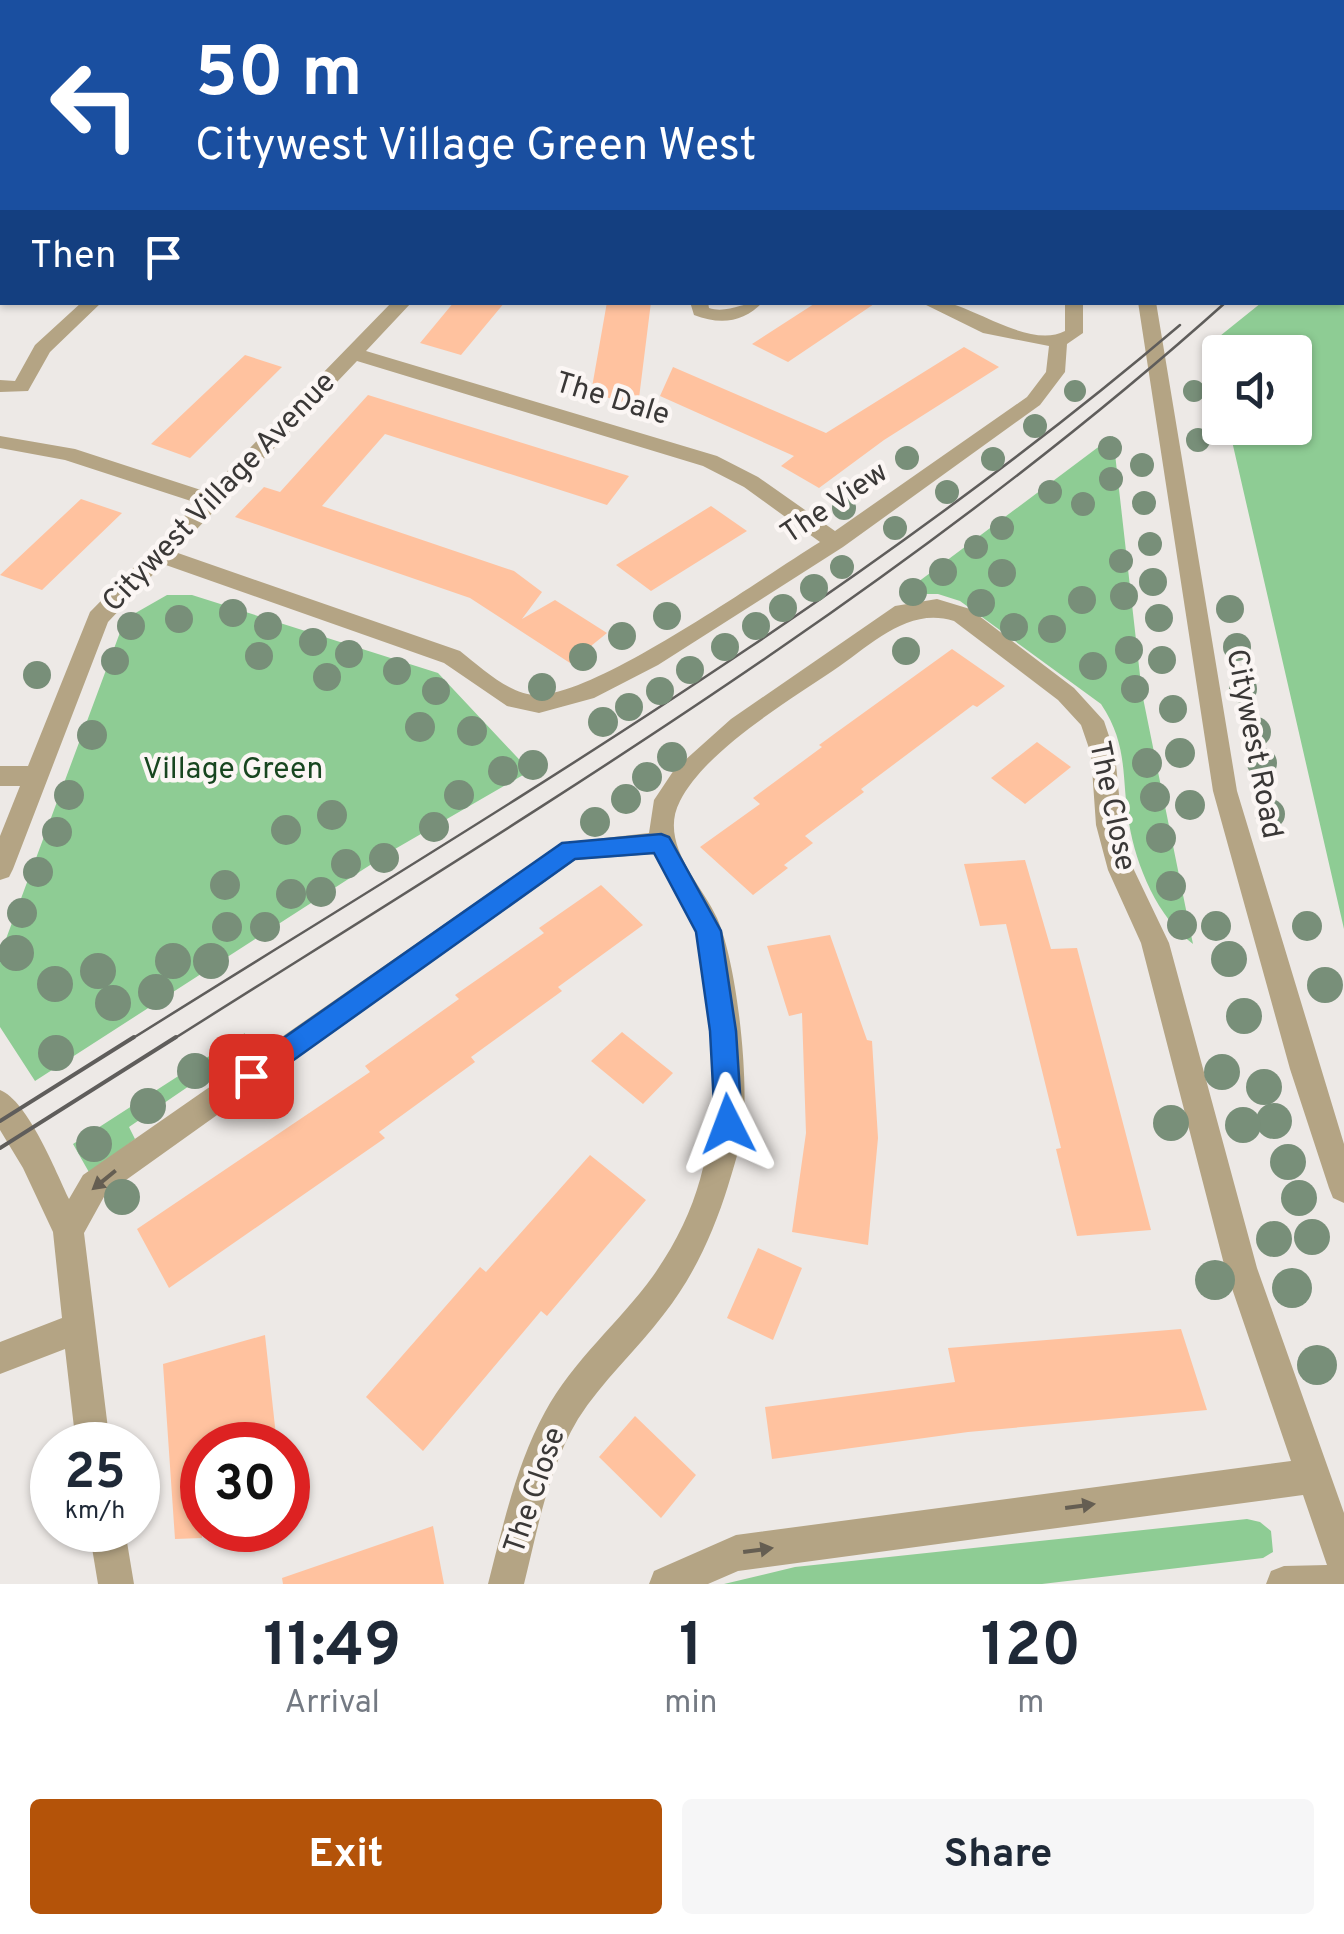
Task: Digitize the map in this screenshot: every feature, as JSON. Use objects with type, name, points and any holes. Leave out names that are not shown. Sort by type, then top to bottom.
[{"type":"street","points":[[0,386],[21,387],[42,349],[90,305]]},
{"type":"street","name":"Citywest Village Avenue","points":[[0,868],[92,627],[400,305]]},
{"type":"street","points":[[699,305],[700,311],[723,318],[734,317],[750,305]]},
{"type":"street","points":[[936,305],[990,329],[1058,342]]},
{"type":"street","name":"The View","points":[[158,554],[452,656],[516,700],[538,704],[560,700],[604,685],[650,660],[835,542],[1049,388],[1058,370],[1058,342],[1074,333],[1074,305]]},
{"type":"street","name":"Citywest Road","points":[[1147,305],[1224,791],[1299,1052],[1344,1188]]},
{"type":"street","name":"The Dale","points":[[354,354],[710,462],[751,482],[835,542]]},
{"type":"street","points":[[0,442],[68,454],[210,500]]},
{"type":"street","name":"The Close","points":[[506,1584],[533,1480],[555,1426],[580,1386],[668,1283],[707,1199],[728,1124],[723,1031],[708,931],[661,843],[665,805],[703,758],[738,727],[912,608],[937,607],[962,615],[1066,694],[1092,721],[1103,754],[1109,825],[1121,870],[1155,943],[1241,1268],[1344,1564]]},
{"type":"street","points":[[0,776],[34,776]]},
{"type":"street","points":[[68,1231],[94,1185],[570,850],[661,843]]},
{"type":"street","points":[[0,1104],[53,1195],[68,1231],[90,1422]]},
{"type":"street","points":[[0,1358],[78,1328]]},
{"type":"street","points":[[667,1584],[736,1553],[1312,1476]]},
{"type":"street","points":[[111,1552],[116,1584]]},
{"type":"street","points":[[1284,1584],[1344,1582]]},
{"type":"green space","points":[[1259,305],[1344,305],[1344,929],[1233,445],[1312,445],[1312,335],[1221,335]]},
{"type":"green space","points":[[1113,436],[1142,693],[1193,944],[1159,906],[1143,873],[1129,823],[1120,748],[1101,704],[960,601],[938,594],[902,594]]},
{"type":"green space","name":"Village Green","points":[[167,595],[192,595],[438,673],[530,771],[395,849],[35,1081],[0,1027],[0,955],[125,619]]},
{"type":"green space","points":[[245,1033],[235,1070],[224,1082],[214,1069],[129,1127],[135,1139],[90,1174],[73,1144]]},
{"type":"green space","points":[[1247,1519],[1260,1522],[1271,1531],[1273,1552],[1263,1558],[1042,1584],[724,1584],[795,1567]]},
{"type":"building","points":[[452,305],[503,305],[461,355],[420,343]]},
{"type":"building","points":[[606,305],[651,305],[638,406],[591,393]]},
{"type":"building","points":[[812,305],[873,305],[788,362],[752,344]]},
{"type":"building","points":[[964,347],[999,367],[884,440],[819,488],[781,466],[794,456],[660,396],[673,367],[826,433]]},
{"type":"building","points":[[245,355],[282,367],[190,458],[151,444]]},
{"type":"building","points":[[368,395],[629,476],[607,505],[385,434],[322,506],[514,571],[542,592],[522,619],[555,600],[607,633],[570,663],[470,598],[235,517],[264,487],[280,492]]},
{"type":"building","points":[[81,499],[122,513],[42,590],[0,575]]},
{"type":"building","points":[[711,506],[747,531],[651,591],[616,565]]},
{"type":"building","points":[[952,649],[1005,686],[977,707],[973,705],[861,789],[864,792],[805,836],[813,843],[784,865],[788,868],[753,895],[700,847],[760,804],[753,798],[822,747],[819,745]]},
{"type":"building","points":[[1037,742],[1071,767],[1025,804],[991,778]]},
{"type":"building","points":[[1025,860],[1051,949],[1077,948],[1151,1230],[1077,1236],[1056,1149],[1061,1148],[1006,924],[980,926],[964,864]]},
{"type":"building","points":[[601,885],[643,925],[558,987],[562,991],[471,1057],[475,1062],[379,1132],[385,1138],[169,1288],[137,1229],[370,1072],[365,1066],[459,999],[455,995],[544,933],[539,928]]},
{"type":"building","points":[[830,935],[867,1040],[872,1041],[878,1138],[868,1245],[792,1232],[806,1133],[802,1013],[789,1016],[767,946]]},
{"type":"building","points":[[622,1032],[673,1073],[643,1104],[591,1061]]},
{"type":"building","points":[[590,1155],[646,1200],[547,1316],[541,1311],[423,1451],[366,1397],[480,1267],[486,1272]]},
{"type":"building","points":[[758,1248],[802,1268],[773,1340],[727,1318]]},
{"type":"building","points":[[1181,1329],[1207,1410],[968,1432],[772,1459],[765,1407],[955,1382],[948,1348]]},
{"type":"building","points":[[265,1335],[274,1422],[180,1422],[180,1539],[175,1539],[163,1364]]},
{"type":"building","points":[[635,1416],[696,1475],[661,1518],[599,1457]]},
{"type":"building","points":[[433,1526],[444,1584],[283,1584],[282,1578]]},
{"type":"tram line","points":[[172,1040],[580,782],[847,601],[1104,407],[1223,305]]},
{"type":"tram line","points":[[130,1040],[535,787],[800,613],[1057,425],[1180,325]]},
{"type":"tram line","points":[[0,1121],[134,1037]]},
{"type":"tram line","points":[[0,1148],[176,1037]]},
{"type":"route","points":[[251,1076],[570,850],[661,843],[708,931],[723,1031],[728,1124]]}]
